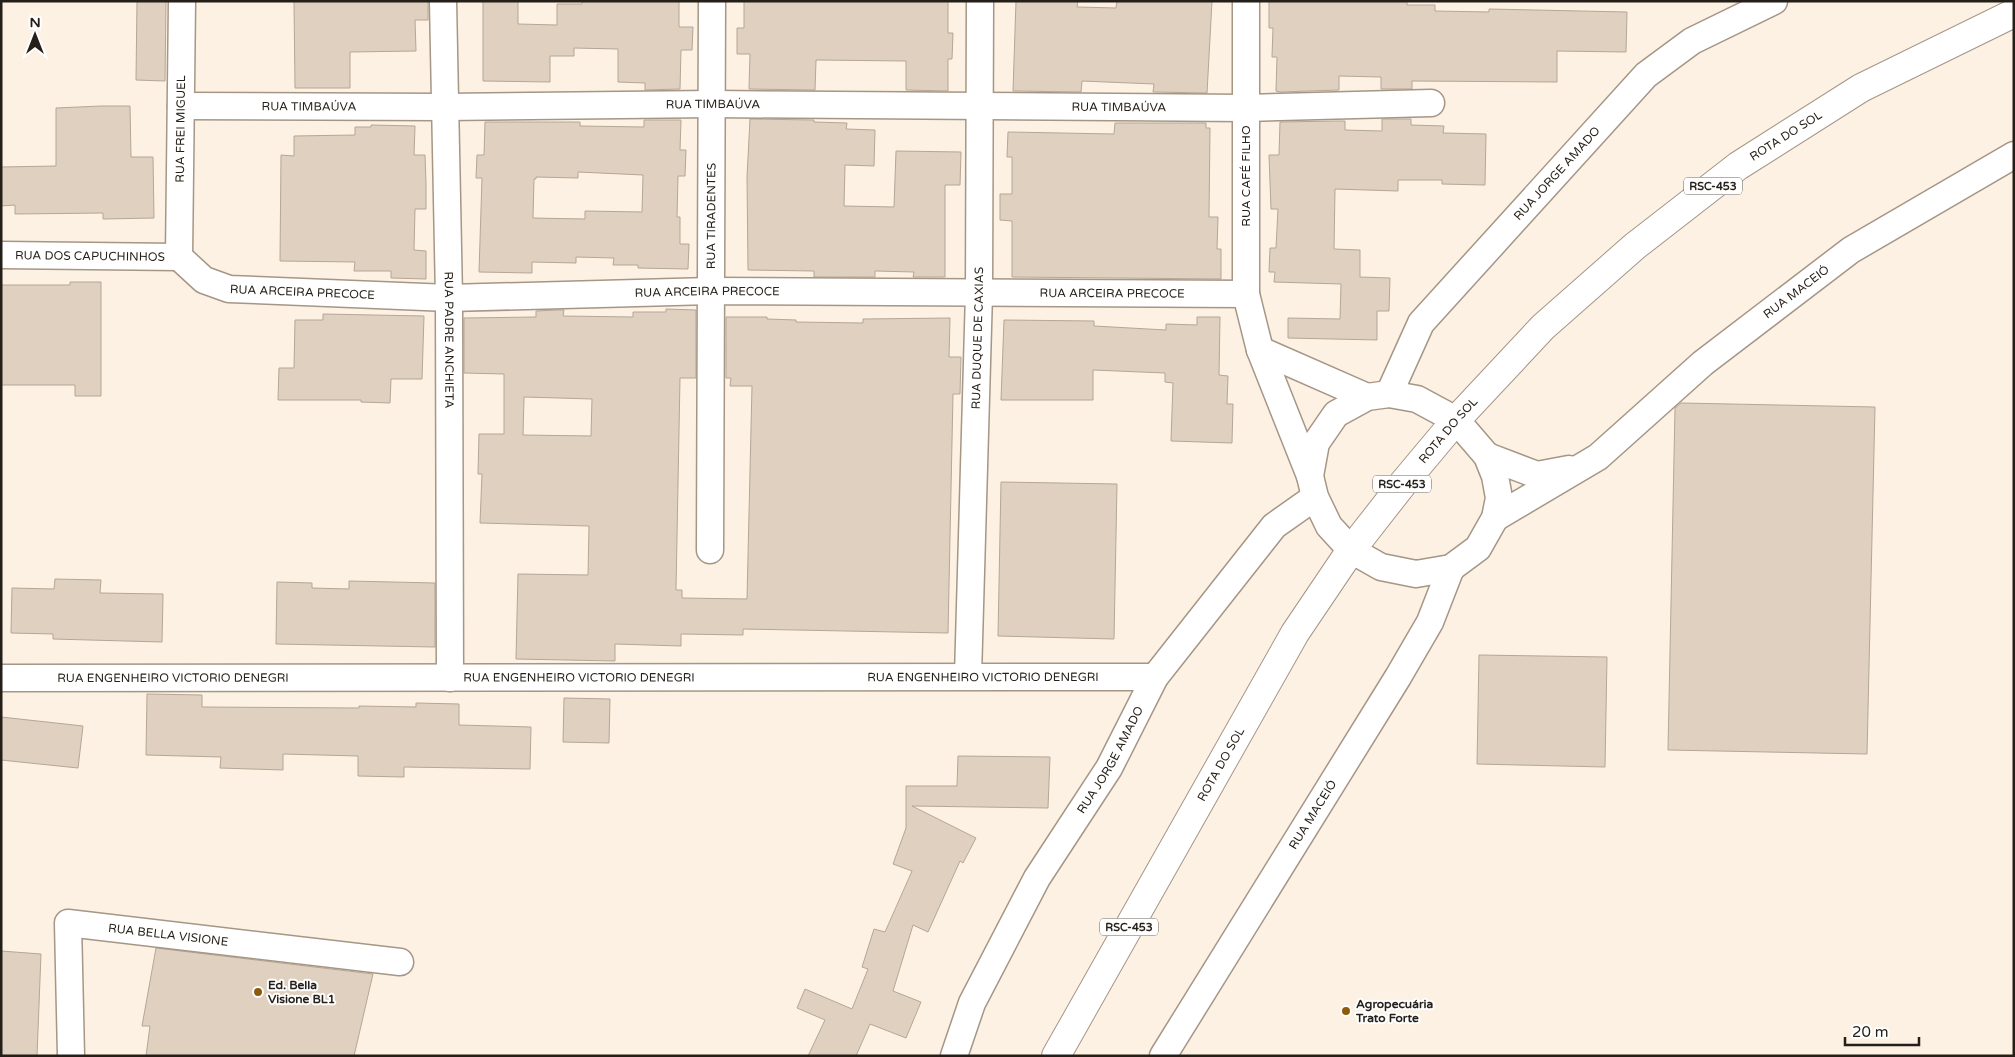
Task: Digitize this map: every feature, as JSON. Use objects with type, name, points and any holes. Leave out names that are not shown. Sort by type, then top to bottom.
[{"type":"highway","name":"ROTA DO SOL","points":[[1056,1056],[1295,633],[1352,550],[1405,480],[1456,420],[1543,327],[1635,246],[1738,166],[1861,88],[2014,14]]},
{"type":"street","name":"RUA FREI MIGUEL","points":[[179,257],[182,1]]},
{"type":"street","name":"RUA PADRE ANCHIETA","points":[[443,1],[449,298],[450,678]]},
{"type":"street","name":"RUA TIRADENTES","points":[[710,550],[712,1]]},
{"type":"street","name":"RUA DUQUE DE CAXIAS","points":[[968,676],[979,293],[980,1]]},
{"type":"street","name":"RUA CAFÉ FILHO","points":[[1246,1],[1246,294],[1260,350],[1329,526],[1352,550],[1381,567],[1416,574],[1451,568]]},
{"type":"street","name":"RUA JORGE AMADO","points":[[1378,396],[1421,323],[1646,75],[1692,41],[1774,1]]},
{"type":"street","name":"RUA TIMBAÚVA","points":[[181,106],[444,107],[712,104],[1246,108],[1431,103]]},
{"type":"street","name":"RUA MACEIÓ","points":[[1495,518],[1598,457],[1703,363],[1851,250],[2014,155]]},
{"type":"street","name":"RUA DOS CAPUCHINHOS","points":[[1,255],[179,257]]},
{"type":"street","name":"RUA ARCEIRA PRECOCE","points":[[179,257],[204,280],[230,289],[449,298],[712,291],[1246,294]]},
{"type":"street","points":[[1260,350],[1378,396],[1417,399],[1456,420],[1487,456],[1495,476],[1499,498],[1495,518],[1478,548],[1451,568]]},
{"type":"street","points":[[1313,487],[1316,442],[1336,414],[1378,396]]},
{"type":"street","name":"RUA MACEIÓ","points":[[1487,456],[1537,475],[1562,472],[1598,457]]},
{"type":"street","name":"RUA JORGE AMADO","points":[[954,1056],[972,1002],[1037,878],[1109,768],[1155,677],[1274,526],[1313,487]]},
{"type":"street","name":"RUA MACEIÓ","points":[[1162,1056],[1398,677],[1430,622],[1451,568]]},
{"type":"street","name":"RUA ENGENHEIRO VICTORIO DENEGRI","points":[[1,678],[1155,677]]},
{"type":"street","name":"RUA BELLA VISIONE","points":[[71,1056],[68,923],[400,962]]},
{"type":"building","points":[[137,1],[166,1],[165,81],[136,80]]},
{"type":"building","points":[[294,1],[428,1],[428,20],[415,20],[416,51],[350,52],[350,88],[295,88]]},
{"type":"building","points":[[483,1],[518,1],[518,24],[557,25],[557,4],[582,4],[582,1],[679,1],[679,27],[693,27],[692,50],[681,50],[680,89],[645,90],[645,83],[618,82],[618,49],[574,48],[574,56],[550,56],[550,82],[483,81]]},
{"type":"building","points":[[744,1],[948,1],[948,33],[953,33],[952,59],[948,59],[948,91],[906,90],[906,61],[816,60],[815,90],[749,89],[750,54],[737,54],[737,28],[744,28]]},
{"type":"building","points":[[1016,1],[1078,1],[1077,7],[1116,8],[1117,1],[1212,1],[1207,93],[1153,92],[1154,84],[1082,81],[1081,92],[1013,91]]},
{"type":"building","points":[[1269,1],[1407,1],[1407,5],[1435,5],[1435,11],[1489,12],[1489,9],[1627,12],[1626,52],[1557,51],[1557,82],[1412,81],[1412,89],[1381,89],[1381,77],[1339,76],[1339,90],[1280,92],[1276,91],[1277,57],[1272,57],[1273,28],[1269,28]]},
{"type":"building","points":[[130,106],[131,157],[153,157],[154,218],[103,219],[103,213],[15,214],[15,205],[1,206],[1,167],[56,166],[56,108]]},
{"type":"building","points":[[750,119],[814,120],[814,122],[847,123],[846,129],[875,130],[874,166],[845,165],[844,206],[894,207],[896,151],[961,152],[960,185],[945,185],[945,277],[913,277],[914,272],[875,271],[875,277],[814,277],[814,271],[748,270],[747,177]]},
{"type":"building","points":[[1382,119],[1411,119],[1411,125],[1444,126],[1443,133],[1486,134],[1485,185],[1442,184],[1442,180],[1398,180],[1398,191],[1335,189],[1334,249],[1360,250],[1360,277],[1390,278],[1389,311],[1377,311],[1377,340],[1288,338],[1288,318],[1340,319],[1341,284],[1274,282],[1275,272],[1269,272],[1270,248],[1276,248],[1278,209],[1271,209],[1269,155],[1279,155],[1280,122],[1345,121],[1345,130],[1382,131]]},
{"type":"building","points":[[644,120],[681,120],[680,150],[686,150],[685,176],[678,176],[677,217],[680,217],[680,244],[689,244],[688,269],[638,268],[638,265],[613,265],[614,258],[576,257],[576,263],[532,262],[532,273],[479,272],[482,178],[476,178],[477,155],[484,155],[485,122],[580,122],[580,126],[644,127]],"holes":[[[578,172],[643,175],[642,212],[585,211],[585,219],[533,218],[534,179],[536,177],[578,178]]]},
{"type":"building","points":[[1115,123],[1206,123],[1206,128],[1210,128],[1209,217],[1218,217],[1217,249],[1221,249],[1221,279],[1012,277],[1012,221],[1000,220],[1000,194],[1012,194],[1012,157],[1007,157],[1008,132],[1114,134]]},
{"type":"building","points":[[371,125],[415,126],[414,155],[425,155],[426,209],[415,209],[414,250],[426,251],[426,279],[391,278],[391,271],[354,271],[355,262],[280,261],[281,155],[294,156],[294,136],[355,135],[355,127],[371,127]]},
{"type":"building","points":[[70,282],[101,282],[101,396],[75,396],[75,385],[1,385],[1,285],[70,285]]},
{"type":"building","points":[[666,309],[696,310],[696,378],[680,378],[676,590],[682,590],[682,598],[747,599],[752,386],[730,386],[731,378],[726,378],[726,317],[767,317],[767,319],[796,320],[796,322],[863,323],[863,319],[950,318],[949,357],[961,357],[960,394],[953,394],[948,633],[743,629],[743,635],[681,634],[681,646],[615,644],[615,661],[516,659],[518,574],[588,575],[589,526],[480,523],[482,474],[478,474],[479,434],[504,434],[504,374],[464,373],[464,318],[536,317],[536,311],[558,310],[564,310],[563,316],[633,317],[633,312],[666,312]],"holes":[[[524,397],[592,399],[591,436],[523,435]]]},
{"type":"building","points":[[323,314],[424,316],[422,379],[391,379],[390,403],[361,402],[361,400],[278,400],[279,368],[294,368],[295,320],[323,320]]},
{"type":"building","points":[[1197,317],[1220,317],[1219,375],[1228,376],[1227,404],[1233,404],[1232,443],[1171,441],[1173,383],[1165,382],[1165,373],[1093,370],[1093,400],[1001,400],[1004,320],[1094,321],[1094,326],[1166,330],[1166,324],[1197,325]]},
{"type":"building","points":[[1681,403],[1875,407],[1867,754],[1668,750],[1675,408]]},
{"type":"building","points":[[1001,482],[1117,484],[1114,639],[998,636]]},
{"type":"building","points":[[55,579],[101,580],[100,593],[163,594],[162,642],[53,639],[53,634],[11,633],[12,588],[54,589]]},
{"type":"building","points":[[349,581],[435,583],[435,647],[276,644],[277,582],[312,583],[312,588],[349,589]]},
{"type":"building","points":[[1479,655],[1607,657],[1605,767],[1477,764]]},
{"type":"building","points":[[147,694],[202,695],[202,707],[359,708],[359,706],[416,707],[416,703],[459,704],[459,725],[531,727],[530,769],[404,767],[404,777],[358,776],[358,756],[283,754],[283,770],[220,768],[221,757],[146,755]]},
{"type":"building","points":[[564,698],[610,699],[609,743],[563,742]]},
{"type":"building","points":[[1,717],[83,726],[78,768],[1,760]]},
{"type":"building","points":[[958,756],[1050,757],[1048,808],[912,806],[976,838],[963,863],[960,861],[928,932],[913,925],[893,991],[921,1002],[906,1038],[870,1024],[856,1056],[808,1056],[825,1020],[797,1008],[805,989],[852,1009],[868,969],[862,967],[874,929],[885,932],[912,871],[893,864],[906,828],[906,786],[957,786]]},
{"type":"building","name":"Ed. Bella Visione BL1","points":[[156,948],[373,974],[354,1056],[146,1056],[150,1026],[142,1026]]},
{"type":"building","points":[[1,951],[41,954],[37,1056],[1,1056]]},
{"type":"place","name":"Ed. Bella Visione BL1","points":[[258,992]]},
{"type":"place","name":"Agropecuária Trato Forte","points":[[1346,1011]]}]
